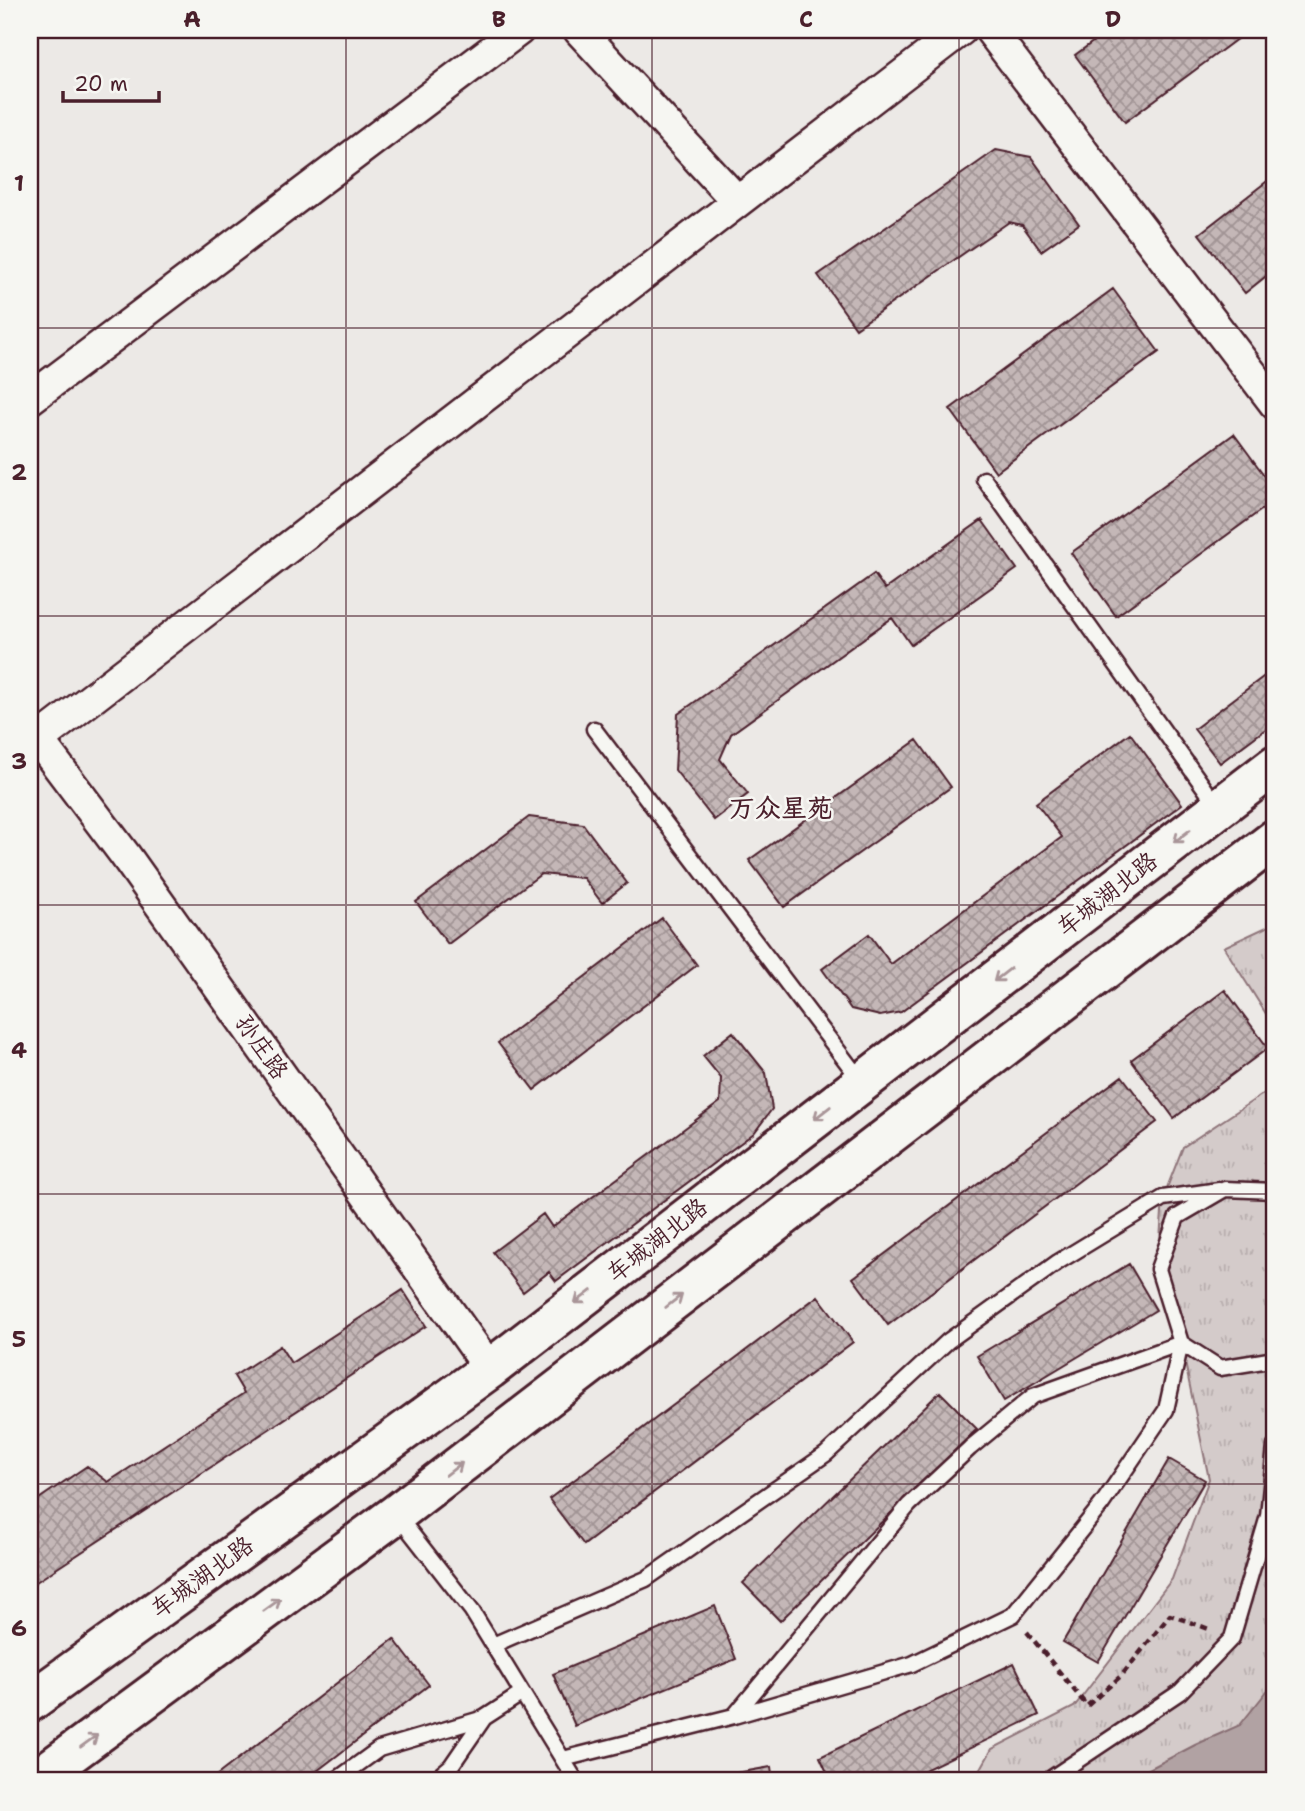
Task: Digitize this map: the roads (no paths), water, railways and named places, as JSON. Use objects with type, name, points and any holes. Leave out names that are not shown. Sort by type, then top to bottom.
[{"type":"main road","name":"车城湖北路","points":[[30,1702],[490,1368],[1275,765]]},
{"type":"main road","points":[[34,1781],[396,1514],[1275,839]]},
{"type":"street","points":[[30,398],[519,30]]},
{"type":"street","points":[[579,30],[737,201]]},
{"type":"street","points":[[32,738],[961,30]]},
{"type":"street","points":[[990,30],[1275,404]]},
{"type":"street","name":"孙庄路","points":[[32,738],[125,855],[490,1368]]},
{"type":"lane","points":[[984,479],[1219,808]]},
{"type":"lane","points":[[594,729],[862,1082]]},
{"type":"lane","points":[[493,1645],[646,1579],[826,1454],[948,1341],[1058,1262],[1163,1198],[1225,1189],[1275,1191]]},
{"type":"lane","points":[[563,1759],[734,1716],[912,1664],[1013,1615],[1102,1504],[1166,1410],[1181,1343],[1158,1269],[1177,1217],[1225,1189]]},
{"type":"lane","points":[[1181,1343],[1220,1368],[1275,1359]]},
{"type":"lane","points":[[734,1716],[909,1505],[970,1448],[1033,1396],[1181,1343]]},
{"type":"lane","points":[[1047,1781],[1180,1692],[1232,1638],[1269,1516],[1275,1446]]},
{"type":"lane","points":[[396,1514],[472,1611],[576,1781]]},
{"type":"lane","points":[[335,1781],[379,1749],[484,1718],[521,1694]]},
{"type":"lane","points":[[433,1781],[451,1766],[484,1718]]},
{"type":"district","name":"万众星苑","points":[[781,807]]}]
